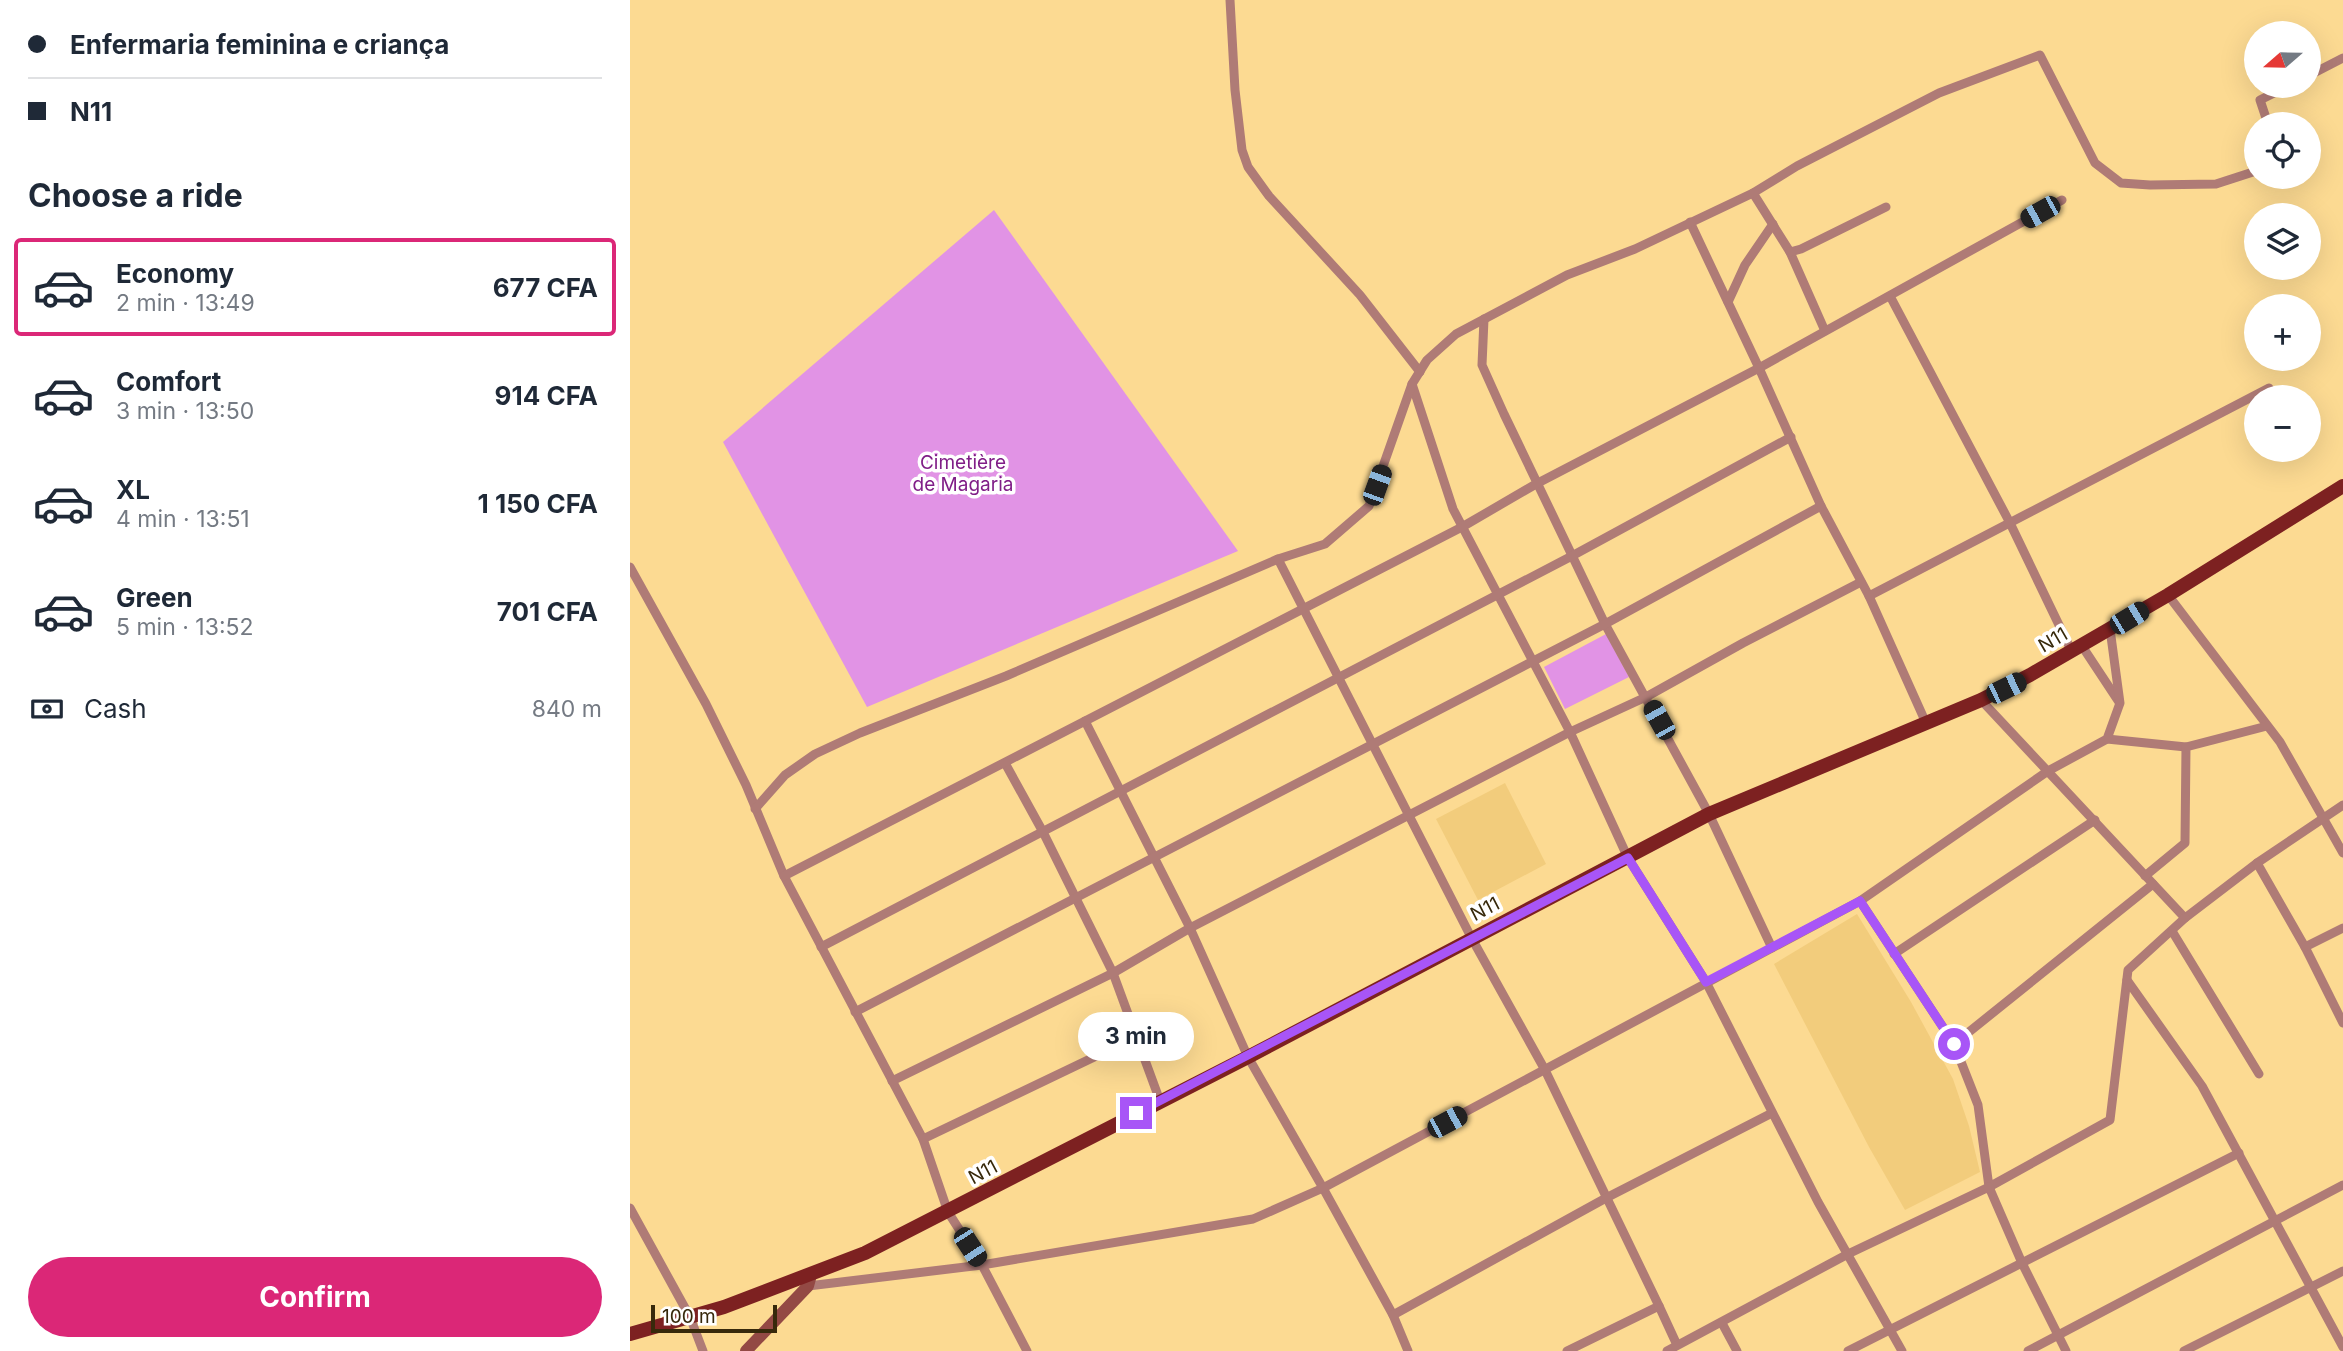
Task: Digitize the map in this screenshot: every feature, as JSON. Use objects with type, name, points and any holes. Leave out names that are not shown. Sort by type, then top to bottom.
[{"type":"main road","name":"N11","points":[[630,1334],[809,1281],[1248,1057],[1471,937],[1709,814],[1981,700],[2077,649],[2343,486]]},
{"type":"main road","points":[[746,1351],[809,1281]]},
{"type":"street","points":[[1230,0],[1235,89],[1242,150],[1248,167],[1269,196],[1360,295],[1420,372]]},
{"type":"street","points":[[755,809],[785,775],[815,754],[860,733],[1006,676],[1279,559],[1325,544],[1369,506],[1412,384],[1427,360],[1456,334],[1567,275],[1634,249],[1753,193],[1797,166],[1939,93],[2040,55],[2095,163],[2121,183],[2216,184],[2244,175]]},
{"type":"street","points":[[2321,69],[2343,58]]},
{"type":"street","points":[[1753,193],[1790,252],[1825,331]]},
{"type":"street","points":[[784,876],[1462,527],[1536,484],[1759,368],[2062,200]]},
{"type":"street","points":[[1790,252],[1886,207]]},
{"type":"street","points":[[1690,222],[1821,506],[1869,596],[1926,723]]},
{"type":"street","points":[[1728,302],[1745,265],[1773,224]]},
{"type":"street","points":[[1890,296],[2077,649],[2120,703]]},
{"type":"street","points":[[1484,318],[1482,365],[1536,484],[1605,624],[1709,814],[1772,948]]},
{"type":"street","points":[[1412,384],[1453,509],[1570,732],[1628,858],[1706,982],[1818,1202],[1902,1351]]},
{"type":"street","points":[[1869,596],[2244,401]]},
{"type":"street","points":[[821,947],[1498,595],[1791,437]]},
{"type":"street","points":[[855,1012],[1533,662],[1821,506]]},
{"type":"street","points":[[1279,559],[1471,937],[1545,1069],[1677,1345]]},
{"type":"street","points":[[630,567],[706,704],[784,876],[923,1139],[947,1212],[982,1265],[1027,1351]]},
{"type":"street","points":[[892,1081],[1113,972],[1190,928],[1570,732],[1646,697],[1861,582]]},
{"type":"street","points":[[2168,595],[2280,742],[2343,853]]},
{"type":"street","points":[[2107,739],[2120,703],[2110,629]]},
{"type":"street","points":[[1981,700],[2185,918]]},
{"type":"street","points":[[1084,722],[1190,928],[1248,1057],[1323,1188],[1392,1315],[1408,1351]]},
{"type":"street","points":[[809,1281],[982,1265],[1253,1219],[1323,1188],[1860,901],[2048,771],[2107,739],[2186,747],[2267,726]]},
{"type":"street","points":[[2145,876],[2185,843],[2186,747]]},
{"type":"street","points":[[1005,763],[1044,832],[1113,972],[1160,1101]]},
{"type":"street","points":[[1667,1351],[1848,1254],[1989,1187],[2110,1120],[2128,970],[2185,918],[2258,863],[2343,805]]},
{"type":"street","points":[[1894,954],[2095,820]]},
{"type":"street","points":[[2258,863],[2343,1023]]},
{"type":"street","points":[[1954,1044],[2153,884]]},
{"type":"street","points":[[1860,901],[1954,1044],[1979,1105],[1989,1187],[2022,1263],[2066,1351]]},
{"type":"street","points":[[2305,947],[2343,928]]},
{"type":"street","points":[[2172,931],[2259,1074]]},
{"type":"street","points":[[2127,980],[2202,1086],[2342,1349]]},
{"type":"street","points":[[923,1139],[1136,1037]]},
{"type":"street","points":[[1392,1315],[1606,1198],[1772,1113]]},
{"type":"street","points":[[1848,1351],[2239,1153]]},
{"type":"street","points":[[2028,1351],[2343,1185]]},
{"type":"street","points":[[630,1208],[690,1317],[704,1351]]},
{"type":"street","points":[[2184,1351],[2343,1271]]},
{"type":"street","points":[[1567,1351],[1659,1306]]},
{"type":"street","points":[[1721,1323],[1737,1351]]},
{"type":"shaded area","points":[[1505,783],[1546,864],[1478,900],[1436,819]]},
{"type":"shaded area","points":[[1857,914],[1911,1002],[1953,1079],[1969,1126],[1980,1172],[1905,1210],[1869,1147],[1774,964]]},
{"type":"green space","name":"Cimetière de Magaria","points":[[994,210],[1238,551],[867,707],[723,442]]},
{"type":"green space","points":[[1606,634],[1629,677],[1565,709],[1544,667]]},
{"type":"route","points":[[1136,1113],[1248,1057],[1471,937],[1628,858],[1706,982],[1860,901],[1954,1044]]}]
